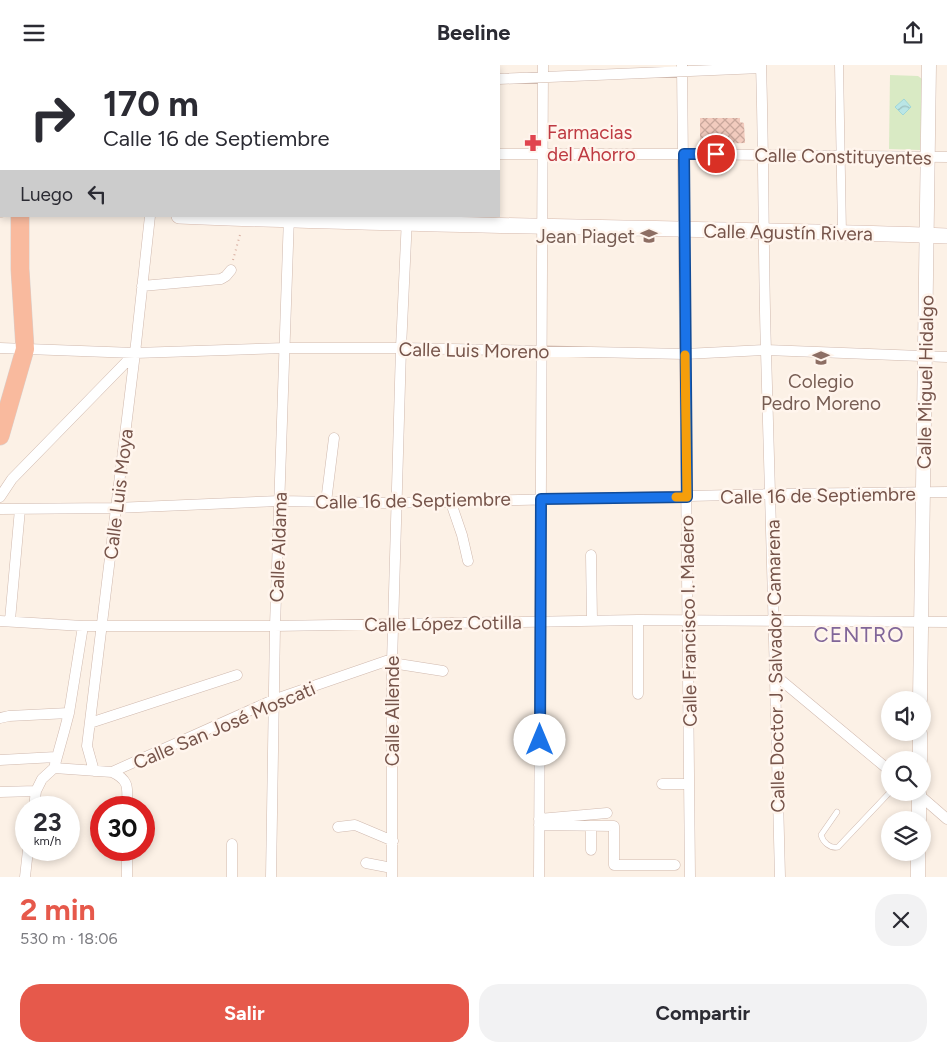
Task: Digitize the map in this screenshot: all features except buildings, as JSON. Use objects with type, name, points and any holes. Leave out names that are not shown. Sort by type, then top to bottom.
[{"type":"highway","points":[[0,437],[13,349],[20,269],[20,217]]},
{"type":"highway","points":[[0,397],[13,349]]},
{"type":"main road","name":"Calle Agustín Rivera","points":[[201,217],[407,220],[542,227],[947,236]]},
{"type":"street","points":[[539,877],[543,65]]},
{"type":"street","points":[[839,65],[842,233]]},
{"type":"street","name":"Calle Miguel Hidalgo","points":[[920,691],[930,65]]},
{"type":"street","points":[[500,79],[761,66]]},
{"type":"street","name":"Calle Doctor J. Salvador Camarena","points":[[761,66],[766,349],[772,494],[780,877]]},
{"type":"street","name":"Calle Francisco I. Madero","points":[[682,69],[690,877]]},
{"type":"street","name":"Calle Constituyentes","points":[[500,154],[947,157]]},
{"type":"street","name":"Calle Luis Moya","points":[[94,771],[87,747],[150,217]]},
{"type":"street","name":"Calle Aldama","points":[[271,877],[273,700],[288,219]]},
{"type":"street","name":"Calle Allende","points":[[392,872],[392,661],[401,348],[407,220]]},
{"type":"street","points":[[142,286],[221,279],[231,270]]},
{"type":"street","name":"Calle Luis Moreno","points":[[13,349],[135,353],[285,348],[401,348],[685,354],[766,349],[947,357]]},
{"type":"street","points":[[0,497],[12,479],[135,353]]},
{"type":"street","points":[[326,502],[334,438]]},
{"type":"street","name":"Calle 16 de Septiembre","points":[[0,509],[115,508],[280,501],[398,502],[947,492]]},
{"type":"street","points":[[450,501],[462,535],[468,561]]},
{"type":"street","points":[[5,621],[20,509]]},
{"type":"street","points":[[591,555],[592,621]]},
{"type":"street","points":[[638,620],[638,695]]},
{"type":"street","name":"Calle López Cotilla","points":[[5,621],[83,626],[275,626],[638,620],[947,622]]},
{"type":"street","points":[[35,796],[42,779],[54,769],[69,713],[83,626]]},
{"type":"street","points":[[392,661],[443,671]]},
{"type":"street","name":"Calle San José Moscati","points":[[54,769],[112,772],[273,700],[392,661]]},
{"type":"street","points":[[90,723],[237,675]]},
{"type":"street","points":[[776,676],[881,764]]},
{"type":"street","points":[[0,718],[69,713]]},
{"type":"street","points":[[0,760],[56,757]]},
{"type":"street","points":[[112,772],[122,777],[127,785],[127,796]]},
{"type":"street","points":[[662,784],[689,784]]},
{"type":"street","points":[[0,792],[36,791]]},
{"type":"street","points":[[927,801],[947,819]]},
{"type":"street","points":[[539,822],[607,813]]},
{"type":"street","points":[[539,822],[614,826],[614,865],[675,865]]},
{"type":"street","points":[[338,827],[355,825],[392,841]]},
{"type":"street","points":[[591,850],[592,826]]},
{"type":"street","points":[[232,844],[232,877]]},
{"type":"street","points":[[25,877],[27,861]]},
{"type":"street","points":[[126,877],[127,861]]},
{"type":"street","points":[[918,861],[918,877]]},
{"type":"street","points":[[366,863],[392,872]]},
{"type":"lane","points":[[837,812],[821,835],[822,839],[835,848],[881,801]]},
{"type":"path","points":[[231,270],[245,219]]},
{"type":"green space","points":[[890,75],[918,76],[922,79],[920,150],[889,149]]},
{"type":"water","points":[[904,99],[911,107],[903,115],[895,107]]},
{"type":"slow traffic","points":[[676,497],[687,497],[685,355]]},
{"type":"place","name":"Farmacias del Ahorro","points":[[533,143]]},
{"type":"place","name":"Jean Piaget","points":[[649,236]]},
{"type":"place","name":"Colegio Pedro Moreno","points":[[821,358]]},
{"type":"district","name":"CENTRO","points":[[859,635]]},
{"type":"route","points":[[540,740],[541,499],[687,497],[684,154],[716,154]]}]
